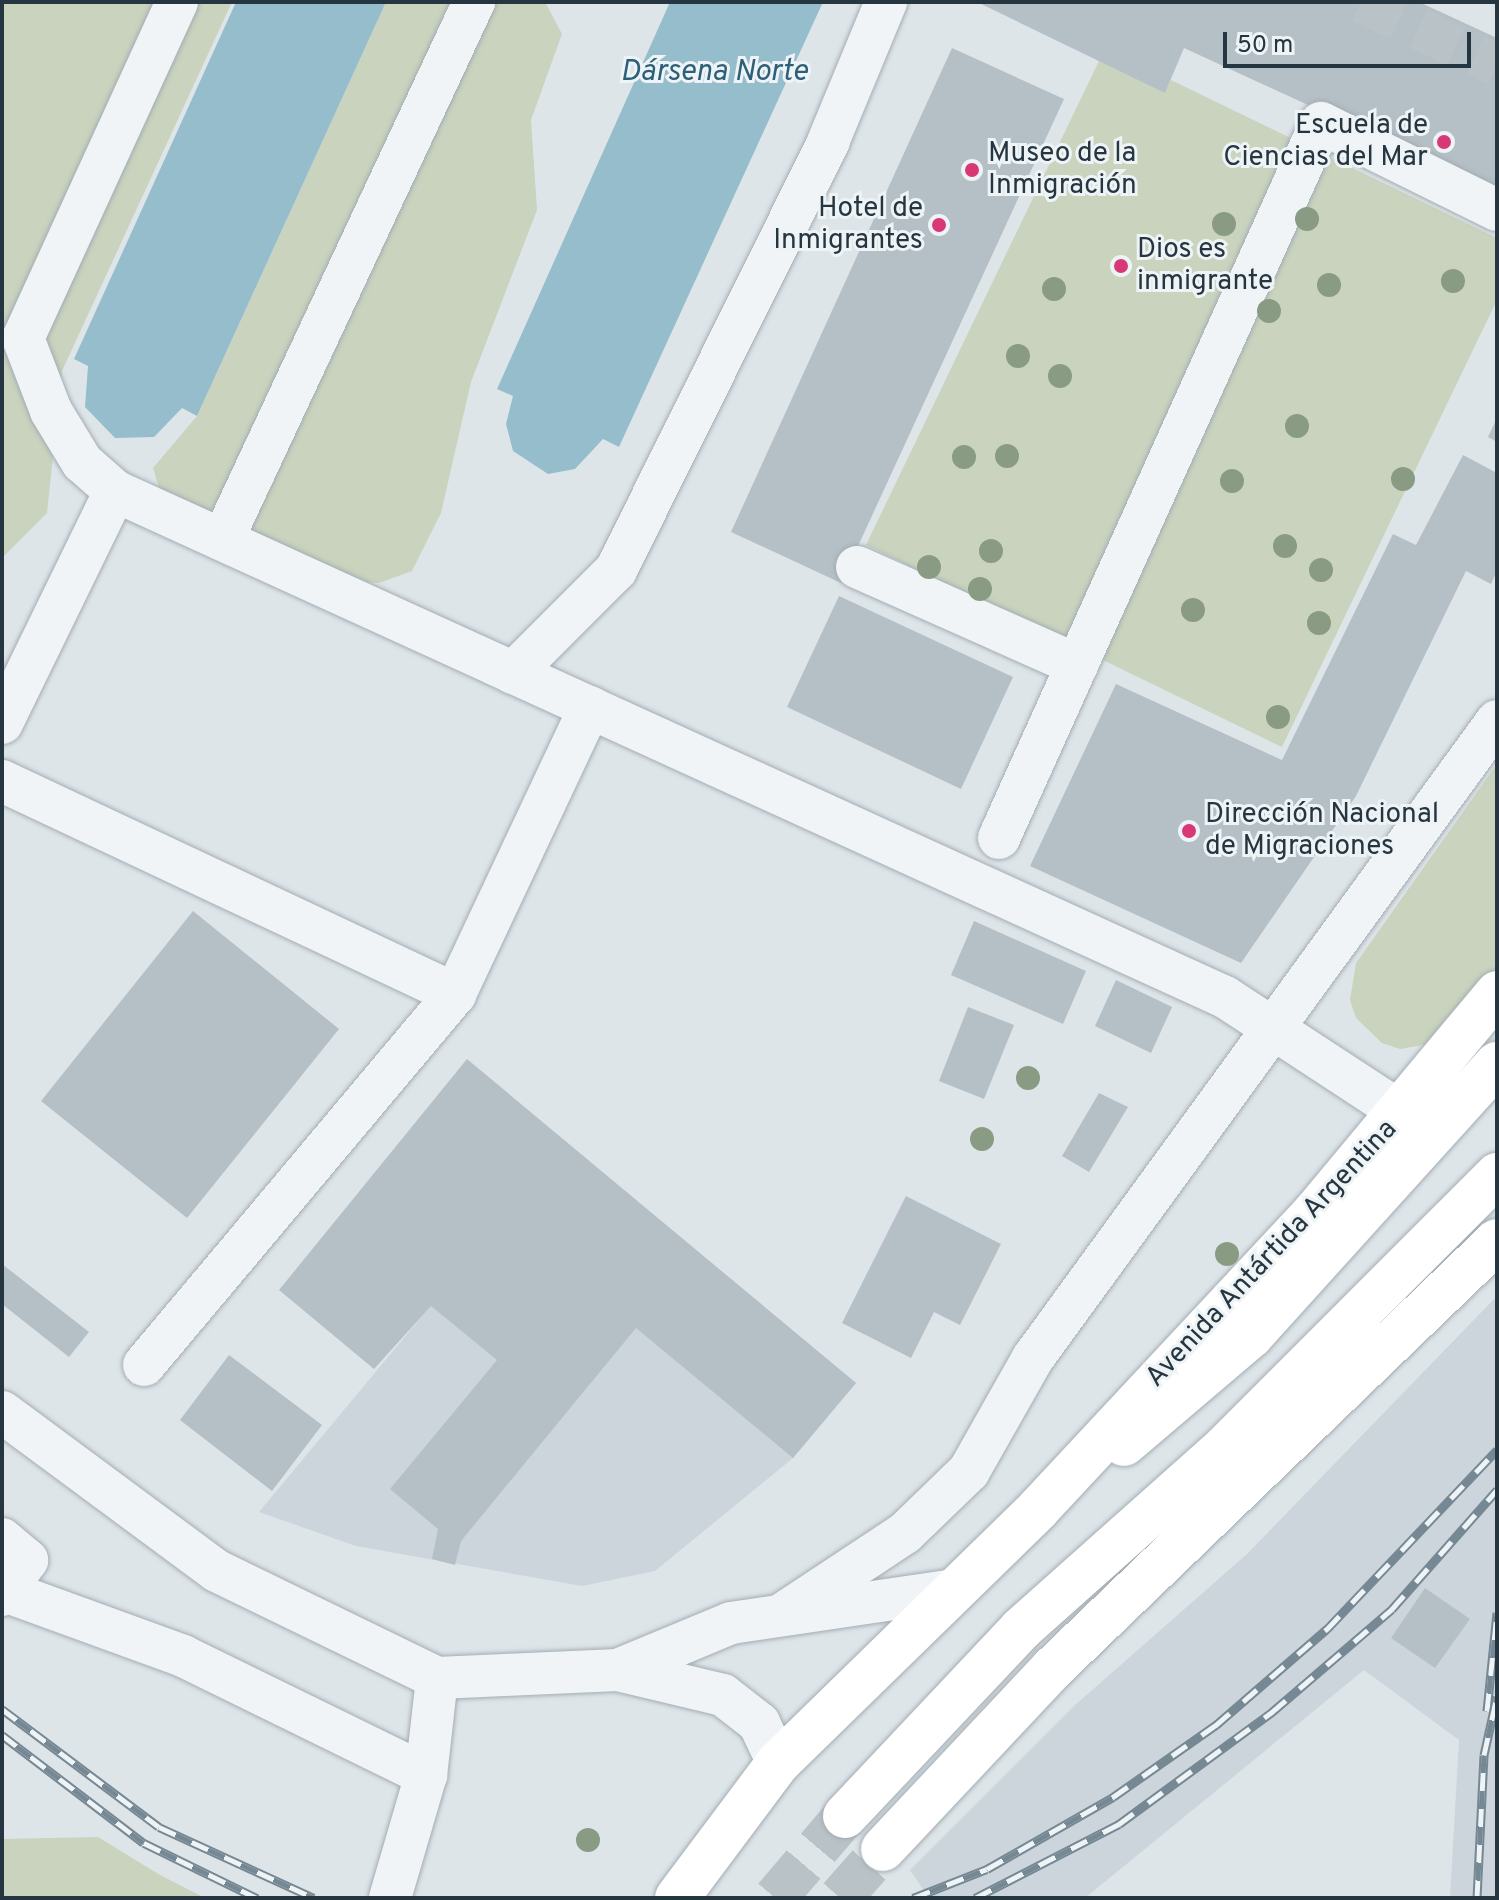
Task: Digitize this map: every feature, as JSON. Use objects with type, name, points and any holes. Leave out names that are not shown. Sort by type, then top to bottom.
[{"type":"main road","name":"Avenida Antártida Argentina","points":[[677,1898],[778,1763],[948,1591],[1038,1509],[1402,1113],[1497,993]]},
{"type":"main road","name":"Avenida Antártida Argentina","points":[[1038,1509],[1193,1392],[1497,1064]]},
{"type":"main road","points":[[845,1816],[1021,1629],[1237,1436],[1497,1175]]},
{"type":"main road","points":[[883,1849],[1053,1668],[1497,1241]]},
{"type":"lane","points":[[177,2],[23,338],[51,411],[82,462],[115,491],[1225,997],[1402,1113]]},
{"type":"lane","points":[[223,539],[474,2]]},
{"type":"lane","points":[[513,673],[616,570],[828,142],[886,2]]},
{"type":"lane","points":[[999,838],[1321,123],[1497,210]]},
{"type":"lane","points":[[2,723],[115,491]]},
{"type":"lane","points":[[857,567],[1077,665]]},
{"type":"lane","points":[[144,1365],[455,994],[590,707]]},
{"type":"lane","points":[[784,1613],[905,1533],[969,1471],[1033,1358],[1497,721]]},
{"type":"lane","points":[[2,781],[455,994]]},
{"type":"lane","points":[[2,1412],[217,1571],[437,1678],[618,1670],[723,1695],[759,1723],[778,1763]]},
{"type":"lane","points":[[7,1575],[183,1656],[426,1775]]},
{"type":"lane","points":[[618,1670],[731,1623],[948,1591]]},
{"type":"lane","points":[[390,1898],[426,1775],[437,1678]]},
{"type":"shaded area","points":[[566,1143],[856,1383],[793,1458],[655,1571],[582,1586],[356,1546],[259,1512]]},
{"type":"shaded area","points":[[1497,1296],[1497,1898],[1450,1898],[1459,1740],[1364,1670],[1085,1898],[929,1898],[910,1870],[1074,1706],[1247,1554]]},
{"type":"green space","points":[[2,2],[232,2],[62,371],[47,513],[2,558]]},
{"type":"green space","points":[[386,2],[545,2],[562,34],[531,120],[537,210],[471,382],[441,513],[412,571],[379,583],[344,581],[160,491],[153,468],[197,416]]},
{"type":"green space","points":[[1099,61],[1165,92],[1171,80],[1497,238],[1497,300],[1282,747],[866,545]]},
{"type":"green space","points":[[1497,764],[1497,967],[1435,1043],[1400,1049],[1382,1043],[1356,1018],[1350,1000],[1356,963]]},
{"type":"green space","points":[[98,1837],[205,1898],[2,1898],[2,1839]]},
{"type":"water","points":[[236,2],[386,2],[197,416],[182,408],[154,437],[115,438],[85,407],[88,366],[74,359]]},
{"type":"water","name":"Dársena Norte","points":[[670,2],[823,2],[619,447],[603,439],[575,469],[548,474],[513,451],[506,424],[513,396],[497,389]]},
{"type":"building","name":"Escuela de Ciencias del Mar","points":[[977,2],[1419,2],[1497,38],[1497,192],[1184,48],[1165,93]]},
{"type":"building","name":"Hotel de Inmigrantes","points":[[952,48],[1064,99],[841,583],[731,532]]},
{"type":"building","points":[[1497,418],[1497,442],[1488,437]]},
{"type":"building","name":"Dirección Nacional de Migraciones","points":[[1463,455],[1497,473],[1497,571],[1491,584],[1466,571],[1356,796],[1241,963],[1030,866],[1116,684],[1282,760],[1393,534],[1416,545]]},
{"type":"building","points":[[839,596],[1013,677],[961,789],[787,707]]},
{"type":"building","points":[[193,911],[339,1029],[187,1218],[41,1101]]},
{"type":"building","points":[[974,921],[1086,971],[1063,1024],[951,975]]},
{"type":"building","points":[[1116,980],[1172,1007],[1151,1053],[1095,1026]]},
{"type":"building","points":[[968,1007],[1014,1025],[984,1099],[939,1081]]},
{"type":"building","points":[[467,1059],[856,1383],[793,1458],[636,1328],[461,1541],[455,1565],[432,1559],[438,1529],[390,1489],[497,1360],[431,1306],[374,1369],[279,1290]]},
{"type":"building","points":[[1099,1093],[1128,1107],[1089,1172],[1062,1156]]},
{"type":"building","points":[[906,1196],[1001,1244],[960,1325],[934,1312],[911,1358],[842,1323]]},
{"type":"building","points":[[2,1264],[89,1332],[69,1357],[2,1304]]},
{"type":"building","points":[[229,1355],[322,1425],[272,1491],[180,1420]]},
{"type":"building","points":[[1425,1588],[1470,1619],[1435,1668],[1391,1638]]},
{"type":"tunnel","points":[[1361,2],[1497,65]]},
{"type":"tunnel","points":[[775,1898],[845,1816]]},
{"type":"tunnel","points":[[840,1898],[883,1849]]},
{"type":"railway","points":[[913,1898],[987,1869],[1113,1797],[1216,1725],[1327,1629],[1497,1450]]},
{"type":"railway","points":[[975,1898],[1119,1824],[1272,1712],[1392,1609],[1497,1490]]},
{"type":"railway","points":[[1487,1711],[1497,1613]]},
{"type":"railway","points":[[1477,1898],[1484,1755],[1497,1696]]},
{"type":"railway","points":[[2,1709],[159,1827],[314,1898]]},
{"type":"railway","points":[[2,1735],[144,1843],[257,1898]]},
{"type":"place","name":"Escuela de Ciencias del Mar","points":[[1444,142]]},
{"type":"place","name":"Museo de la Inmigración","points":[[972,170]]},
{"type":"place","name":"Hotel de Inmigrantes","points":[[939,225]]},
{"type":"place","name":"Dios es inmigrante","points":[[1121,266]]},
{"type":"place","name":"Dirección Nacional de Migraciones","points":[[1189,831]]}]
